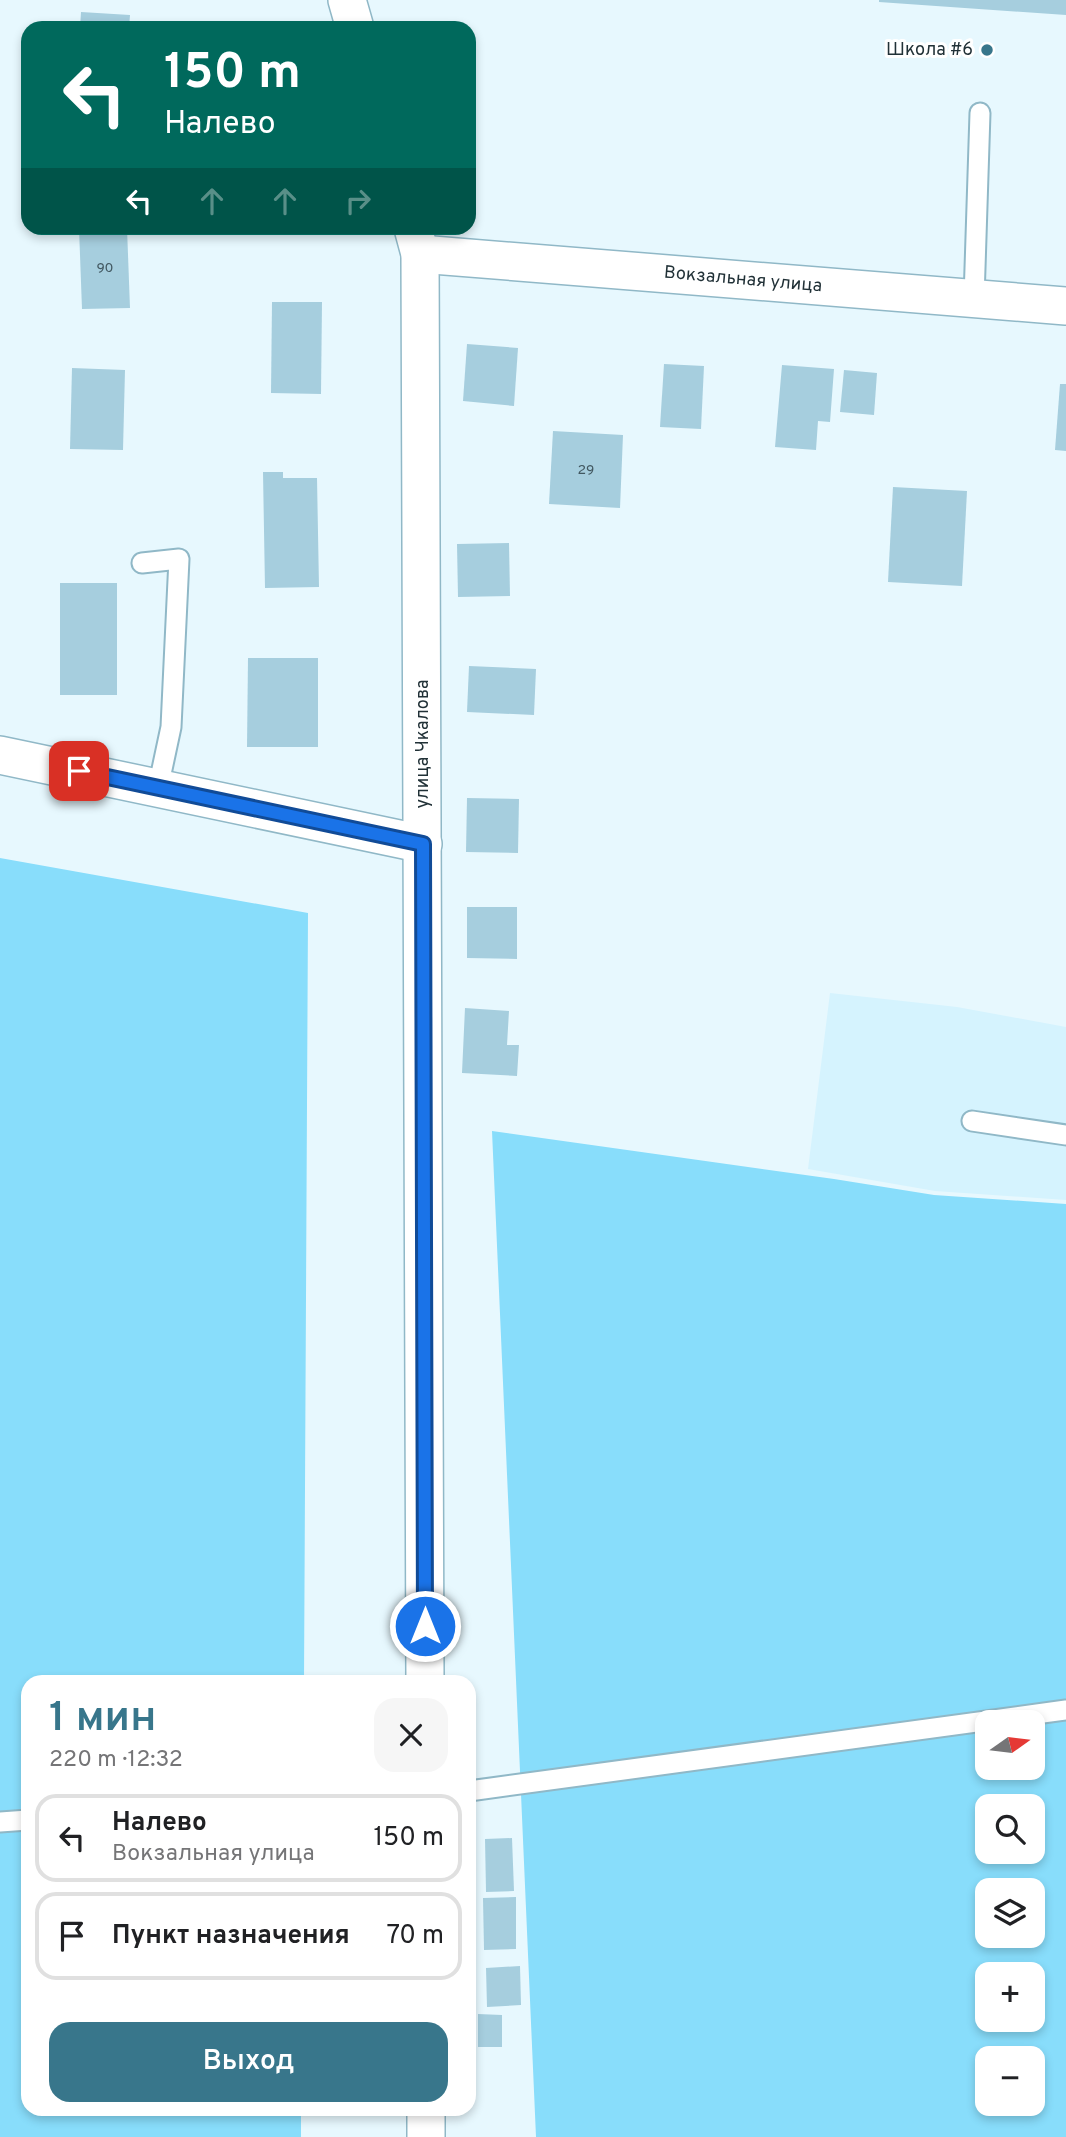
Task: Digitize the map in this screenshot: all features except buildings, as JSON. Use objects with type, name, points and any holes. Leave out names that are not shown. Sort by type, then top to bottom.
[{"type":"street","name":"Вокзальная улица","points":[[417,241],[974,299],[1066,306]]},
{"type":"street","name":"улица Чкалова","points":[[417,241],[423,844],[425,1675]]},
{"type":"street","points":[[0,755],[423,844]]},
{"type":"street","points":[[426,2116],[426,2137]]},
{"type":"lane","points":[[974,299],[980,113]]},
{"type":"lane","points":[[142,563],[179,559],[171,727],[159,788]]},
{"type":"lane","points":[[972,1121],[1066,1135]]},
{"type":"lane","points":[[476,1790],[1066,1710]]},
{"type":"lane","points":[[0,1822],[21,1820]]},
{"type":"shaded area","points":[[0,858],[308,913],[304,1675],[21,1675],[21,2116],[301,2116],[301,2137],[0,2137]]},
{"type":"shaded area","points":[[830,993],[957,1007],[1066,1027],[1066,1200],[935,1191],[808,1169]]},
{"type":"shaded area","points":[[492,1131],[934,1195],[1066,1204],[1066,2137],[536,2137]]},
{"type":"place","name":"Школа #6","points":[[987,50]]},
{"type":"route","points":[[79,771],[423,844],[425,1626]]}]
